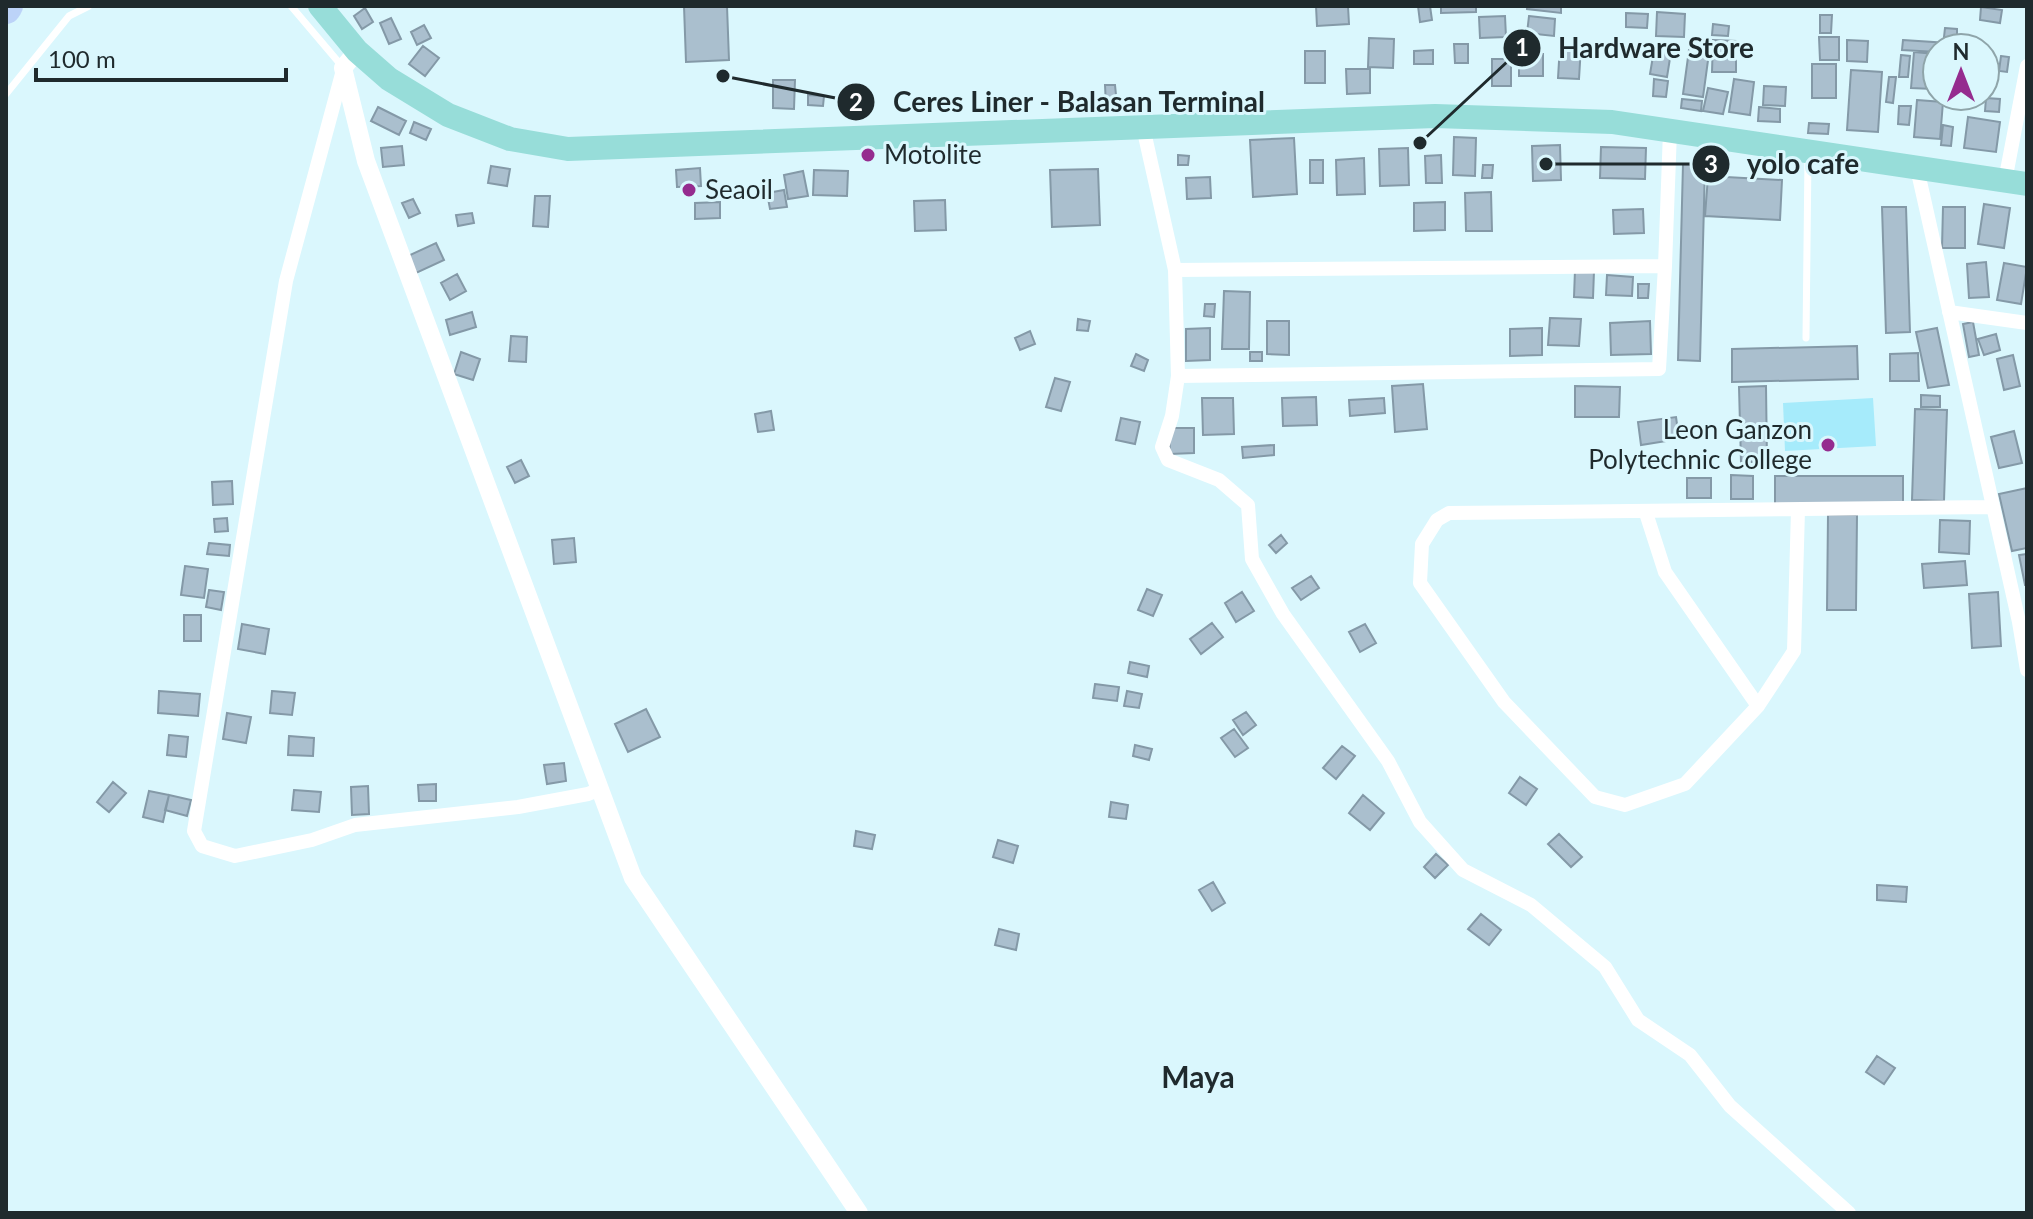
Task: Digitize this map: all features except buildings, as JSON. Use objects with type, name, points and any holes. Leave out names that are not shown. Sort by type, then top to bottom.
[{"type":"main road","points":[[320,6],[350,60],[389,79],[448,115],[510,139],[568,149],[1435,116],[1612,122],[2016,182]]},
{"type":"street","points":[[350,60],[286,281],[194,831],[202,846],[235,856],[312,840],[355,825],[518,807],[600,789]]},
{"type":"street","points":[[350,60],[366,161],[633,878],[859,1213]]},
{"type":"street","points":[[2016,182],[2027,66]]},
{"type":"street","points":[[1143,127],[1175,270],[1178,376],[1172,416],[1162,447],[1168,460],[1219,480],[1248,505],[1252,559],[1283,614],[1388,761],[1420,822],[1463,870],[1531,905],[1605,967],[1638,1020],[1690,1055],[1730,1106],[1849,1213]]},
{"type":"street","points":[[1178,376],[1659,369],[1670,131]]},
{"type":"street","points":[[1917,168],[2019,622],[2027,670]]},
{"type":"street","points":[[1175,270],[1665,266]]},
{"type":"street","points":[[1949,312],[2027,323]]},
{"type":"street","points":[[1798,510],[1794,651],[1758,706],[1685,784],[1625,805],[1595,797],[1504,702],[1420,583],[1422,544],[1437,520],[1449,513],[1993,507]]},
{"type":"street","points":[[1646,513],[1665,572],[1758,706]]},
{"type":"lane","points":[[6,94],[69,16],[89,6]]},
{"type":"lane","points":[[291,6],[350,60]]},
{"type":"lane","points":[[1806,338],[1808,152]]},
{"type":"shaded area","points":[[1873,398],[1876,446],[1785,451],[1783,403]]},
{"type":"place","name":"Ceres Liner - Balasan Terminal","points":[[723,76]]},
{"type":"place","name":"Hardware Store","points":[[1420,143]]},
{"type":"place","name":"Motolite","points":[[868,155]]},
{"type":"place","name":"yolo cafe","points":[[1546,164]]},
{"type":"place","name":"Seaoil","points":[[689,190]]},
{"type":"place","name":"Leon Ganzon Polytechnic College","points":[[1828,445]]},
{"type":"district","name":"Maya","points":[[1198,1078]]}]
